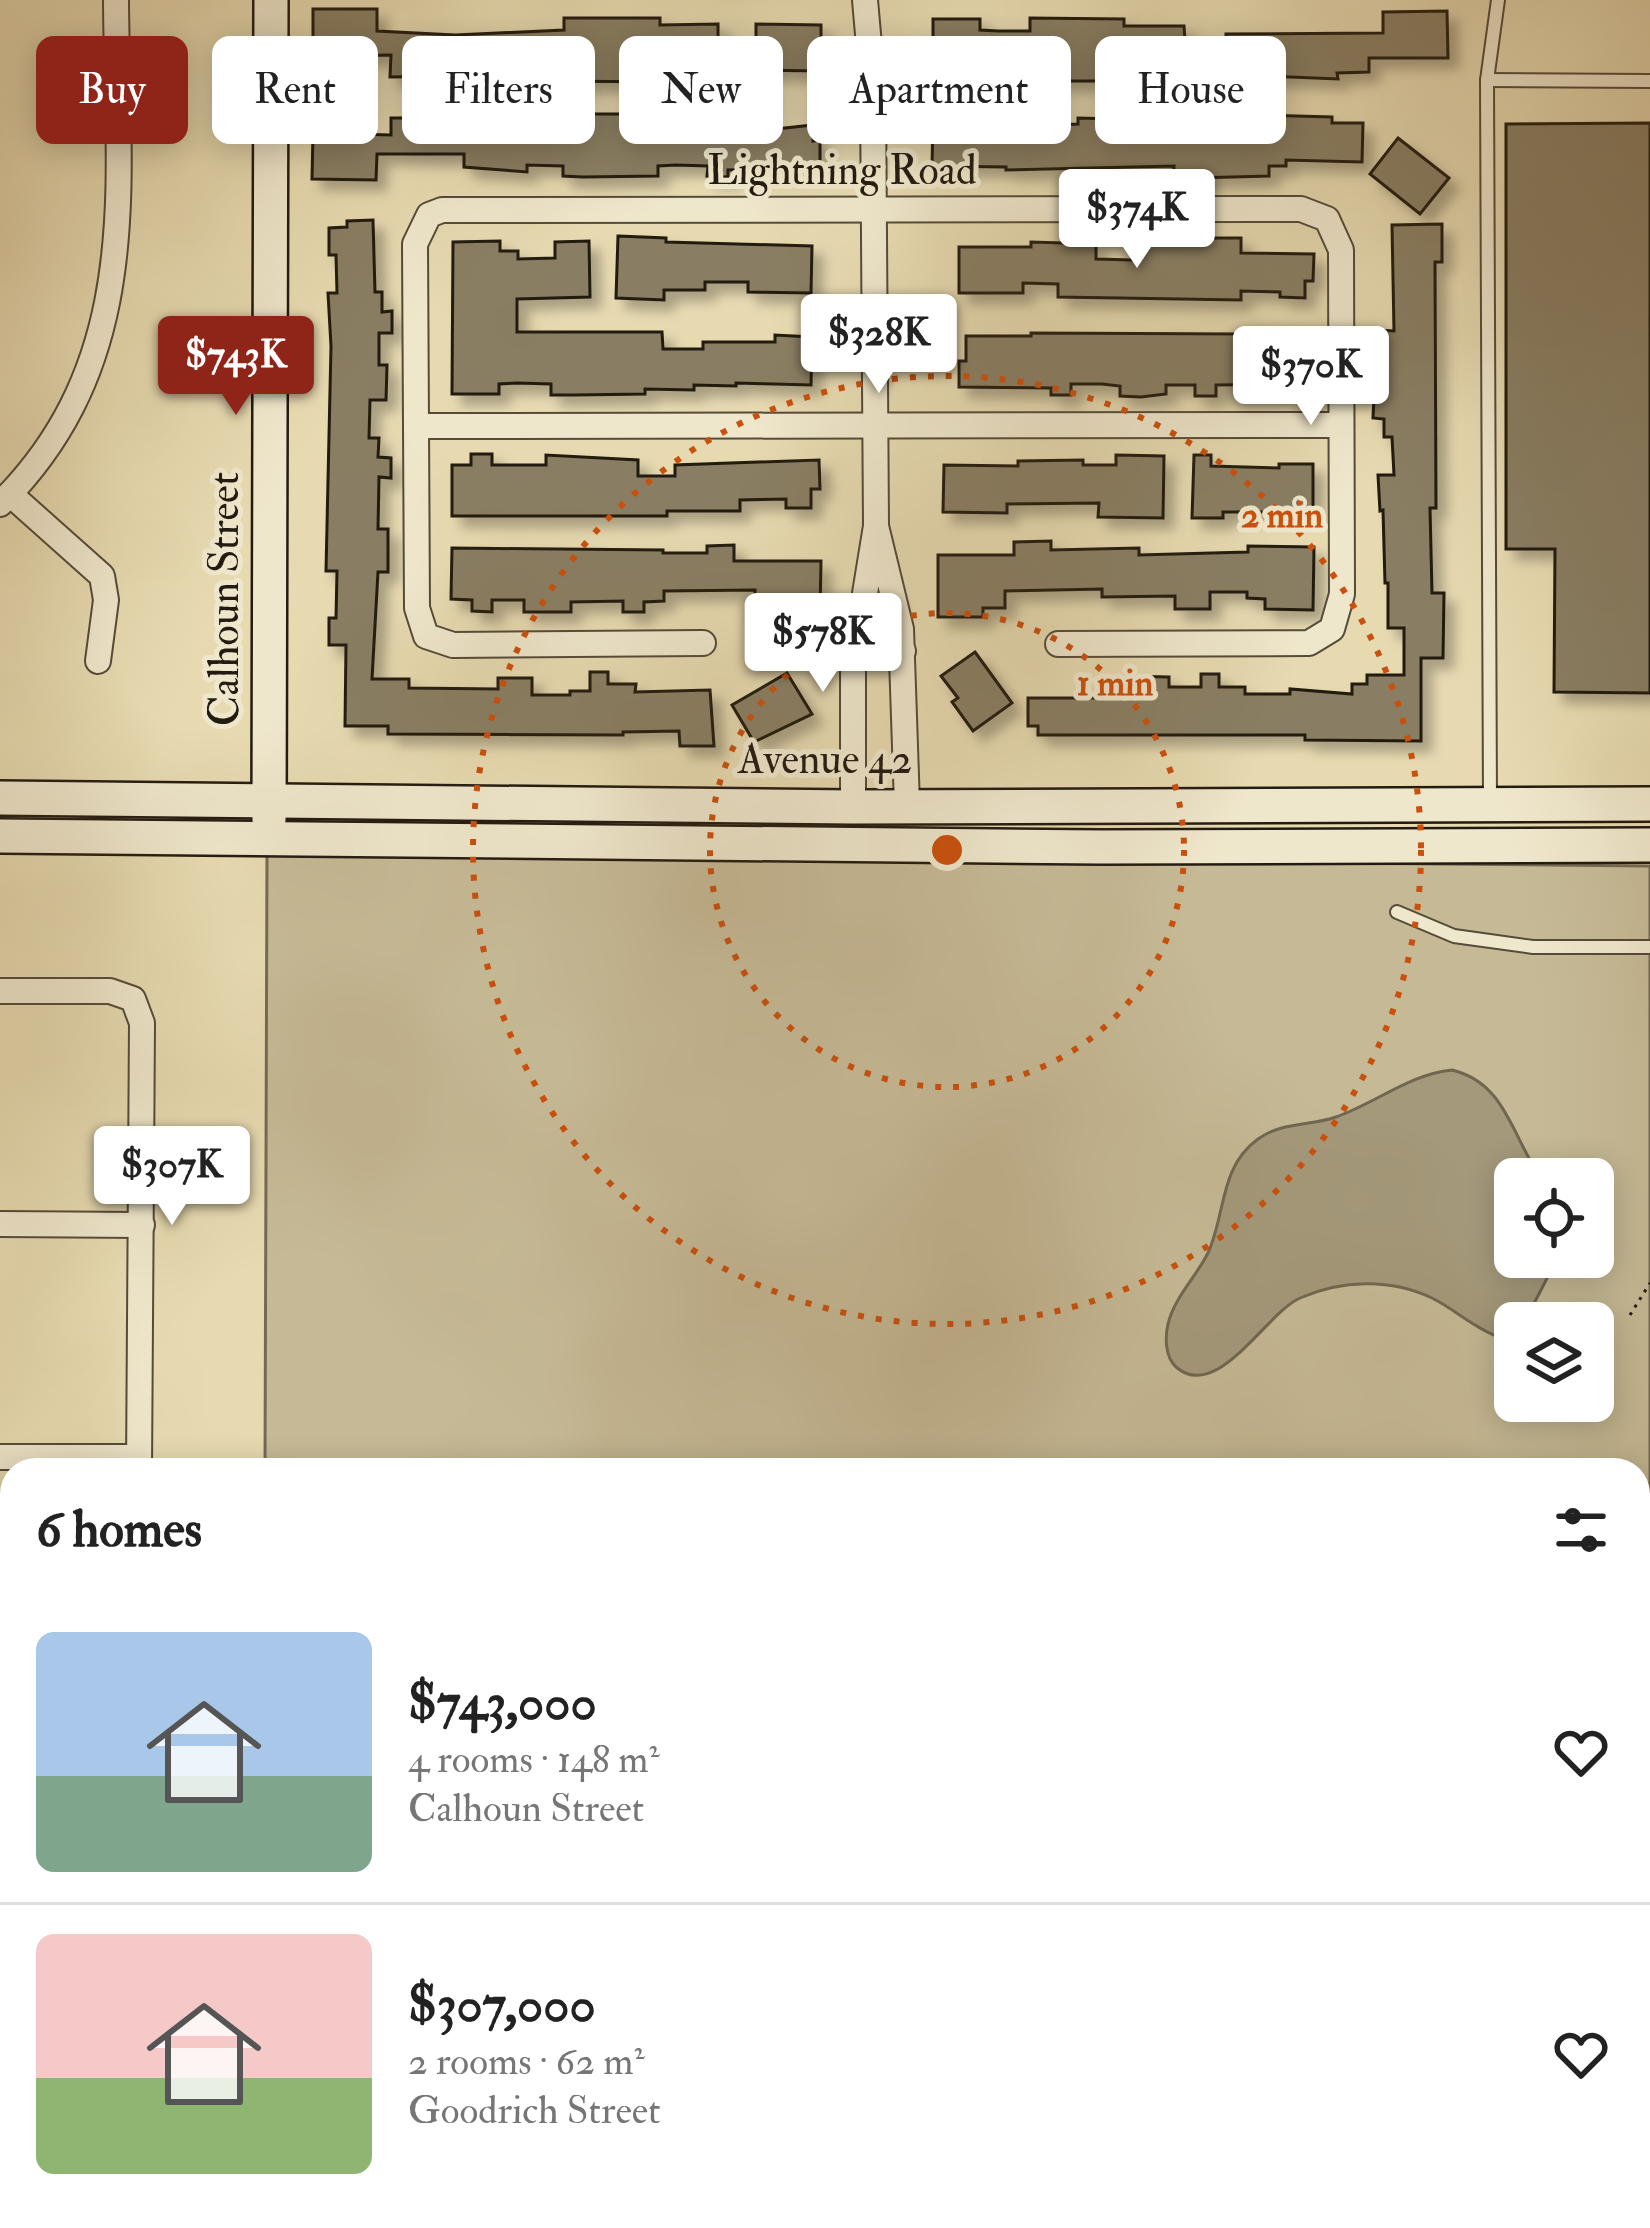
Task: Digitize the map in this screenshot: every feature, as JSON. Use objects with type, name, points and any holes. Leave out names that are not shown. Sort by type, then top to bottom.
[{"type":"street","points":[[98,662],[106,600],[102,576],[5,499],[79,393],[100,343],[112,292],[117,244],[116,0]]},
{"type":"street","name":"Calhoun Street","points":[[269,838],[271,0]]},
{"type":"street","points":[[853,806],[856,652],[876,526],[873,91],[865,0]]},
{"type":"street","name":"Lightning Road","points":[[416,426],[416,244],[429,215],[442,210],[1301,209],[1327,219],[1341,250],[1341,425]]},
{"type":"street","points":[[704,643],[453,645],[426,637],[417,608],[416,426],[1341,425],[1342,594],[1332,629],[1310,644],[1058,644]]},
{"type":"street","points":[[690,842],[750,825],[898,825],[906,815],[902,628],[876,526]]},
{"type":"street","points":[[856,652],[903,651]]},
{"type":"street","name":"Avenue 42","points":[[0,798],[853,806],[1650,804]]},
{"type":"street","name":"Avenue 42","points":[[0,836],[1101,847],[1650,845]]},
{"type":"street","points":[[0,991],[110,991],[133,999],[142,1023],[139,1458]]},
{"type":"street","points":[[0,1224],[142,1225]]},
{"type":"lane","points":[[1490,805],[1487,80],[1498,0]]},
{"type":"lane","points":[[1487,80],[1650,81]]},
{"type":"lane","points":[[1396,912],[1454,936],[1533,946],[1650,946]]},
{"type":"path","points":[[1630,1315],[1650,1282]]},
{"type":"shaded area","points":[[267,853],[1650,866],[1650,1458],[265,1458]]},
{"type":"shaded area","points":[[1452,1070],[1485,1087],[1529,1158],[1494,1158],[1494,1278],[1547,1278],[1535,1302],[1494,1302],[1494,1335],[1440,1302],[1399,1287],[1332,1288],[1287,1307],[1241,1352],[1208,1374],[1192,1375],[1176,1367],[1167,1347],[1171,1314],[1208,1253],[1230,1177],[1245,1150],[1276,1130],[1336,1117]]},
{"type":"building","points":[[313,9],[377,9],[377,31],[455,35],[564,30],[564,18],[660,18],[660,25],[718,24],[718,36],[619,36],[619,82],[595,81],[595,36],[402,36],[402,77],[390,77],[391,55],[378,55],[378,36],[313,36]]},
{"type":"building","points":[[1447,11],[1448,58],[1369,58],[1369,72],[1337,73],[1338,79],[1286,77],[1286,36],[1226,36],[1383,33],[1383,12]]},
{"type":"building","points":[[1030,18],[1124,19],[1124,26],[1184,26],[1185,36],[1095,36],[1095,81],[1071,81],[1071,36],[933,36],[933,19],[980,19],[980,30],[1030,31]]},
{"type":"building","points":[[756,24],[821,25],[821,36],[807,36],[807,71],[783,70],[783,36],[756,36]]},
{"type":"building","points":[[595,114],[619,114],[619,144],[783,144],[783,128],[807,126],[807,144],[820,144],[820,168],[728,170],[728,177],[707,176],[708,166],[676,165],[658,166],[658,176],[583,177],[563,176],[563,166],[527,165],[527,172],[464,167],[464,154],[377,154],[376,180],[312,179],[313,144],[378,144],[378,135],[391,135],[391,118],[402,118],[402,144],[595,144]]},
{"type":"building","points":[[1286,116],[1332,117],[1332,123],[1363,123],[1362,162],[1286,160],[1286,166],[1269,166],[1269,176],[1194,178],[1173,177],[1174,166],[1006,170],[932,166],[932,144],[1071,144],[1071,124],[1078,124],[1078,118],[1095,118],[1095,144],[1286,144]]},
{"type":"building","points":[[1650,123],[1650,693],[1554,692],[1555,549],[1506,549],[1506,124]]},
{"type":"building","points":[[1398,138],[1449,178],[1420,214],[1370,174]]},
{"type":"building","points":[[373,220],[375,292],[382,292],[382,312],[392,311],[392,333],[379,333],[379,365],[387,365],[386,400],[370,400],[369,438],[379,438],[378,457],[391,458],[391,478],[379,477],[378,529],[388,529],[388,572],[378,572],[372,679],[409,679],[409,688],[498,689],[498,678],[532,678],[532,695],[570,695],[570,691],[590,691],[590,672],[608,672],[608,684],[636,684],[635,692],[710,690],[714,746],[680,746],[679,731],[388,734],[388,726],[345,726],[346,645],[329,645],[329,618],[336,618],[337,571],[326,571],[328,293],[337,293],[336,255],[329,255],[329,228],[347,227],[347,221]]},
{"type":"building","points":[[1442,224],[1442,262],[1435,262],[1436,508],[1430,508],[1432,593],[1444,593],[1443,658],[1421,658],[1421,741],[1305,740],[1305,735],[1038,735],[1038,726],[1028,726],[1028,698],[1109,698],[1108,685],[1126,685],[1125,676],[1169,677],[1169,687],[1201,687],[1201,674],[1219,674],[1219,687],[1245,687],[1245,694],[1290,694],[1290,689],[1352,694],[1352,684],[1367,684],[1367,675],[1404,675],[1404,628],[1388,628],[1378,475],[1394,475],[1392,437],[1384,437],[1384,419],[1373,418],[1374,397],[1385,397],[1386,365],[1379,365],[1379,330],[1394,331],[1392,225]]},
{"type":"building","points":[[618,236],[812,246],[811,293],[748,292],[748,282],[705,282],[705,290],[664,290],[664,300],[616,298]]},
{"type":"building","points":[[1194,238],[1241,238],[1241,253],[1314,254],[1313,281],[1305,281],[1305,298],[1241,291],[1241,300],[1058,297],[1058,284],[1023,283],[1023,293],[959,293],[959,247],[1096,244],[1096,259],[1132,260],[1133,242],[1194,243]]},
{"type":"building","points":[[500,241],[500,251],[518,251],[518,259],[555,258],[555,242],[589,241],[590,297],[517,299],[517,332],[662,332],[663,349],[703,349],[703,342],[775,342],[775,335],[812,337],[811,385],[736,383],[694,385],[694,390],[645,389],[645,394],[551,395],[551,384],[517,383],[499,384],[499,394],[452,394],[453,242]]},
{"type":"building","points":[[1240,334],[1240,348],[1278,347],[1278,341],[1305,340],[1305,357],[1311,357],[1311,384],[1216,385],[1216,396],[1195,396],[1195,385],[1166,385],[1166,394],[1141,397],[1120,396],[1120,386],[1102,384],[1071,384],[1071,395],[1051,395],[1051,388],[959,387],[966,336]]},
{"type":"building","points":[[471,454],[492,454],[492,465],[546,465],[546,455],[638,460],[638,476],[675,476],[675,465],[819,460],[820,489],[811,489],[811,508],[786,508],[786,499],[740,500],[740,511],[667,511],[667,516],[452,516],[452,465],[471,465]]},
{"type":"building","points":[[1116,455],[1164,456],[1163,518],[1098,517],[1099,503],[1007,504],[1007,513],[943,512],[944,465],[1018,466],[1018,461],[1083,460],[1083,465],[1116,465]]},
{"type":"building","points":[[1194,455],[1211,455],[1211,466],[1313,464],[1313,512],[1223,512],[1223,518],[1192,518]]},
{"type":"building","points":[[1051,541],[1051,550],[1139,548],[1139,555],[1248,552],[1248,546],[1314,547],[1313,610],[1265,609],[1265,599],[1247,598],[1247,592],[1210,592],[1210,609],[1175,609],[1175,596],[1102,597],[1102,589],[1005,591],[1005,608],[983,608],[983,617],[938,617],[938,555],[1014,555],[1014,542]]},
{"type":"building","points":[[734,545],[734,561],[821,561],[820,611],[755,610],[755,590],[664,591],[664,601],[644,602],[644,612],[623,612],[623,601],[571,602],[571,612],[524,612],[524,600],[492,600],[492,612],[472,611],[472,600],[451,599],[452,548],[707,553],[707,546]]},
{"type":"building","points":[[975,652],[1012,703],[973,731],[952,702],[958,698],[941,676]]},
{"type":"building","points":[[787,673],[812,714],[754,742],[732,705]]}]
